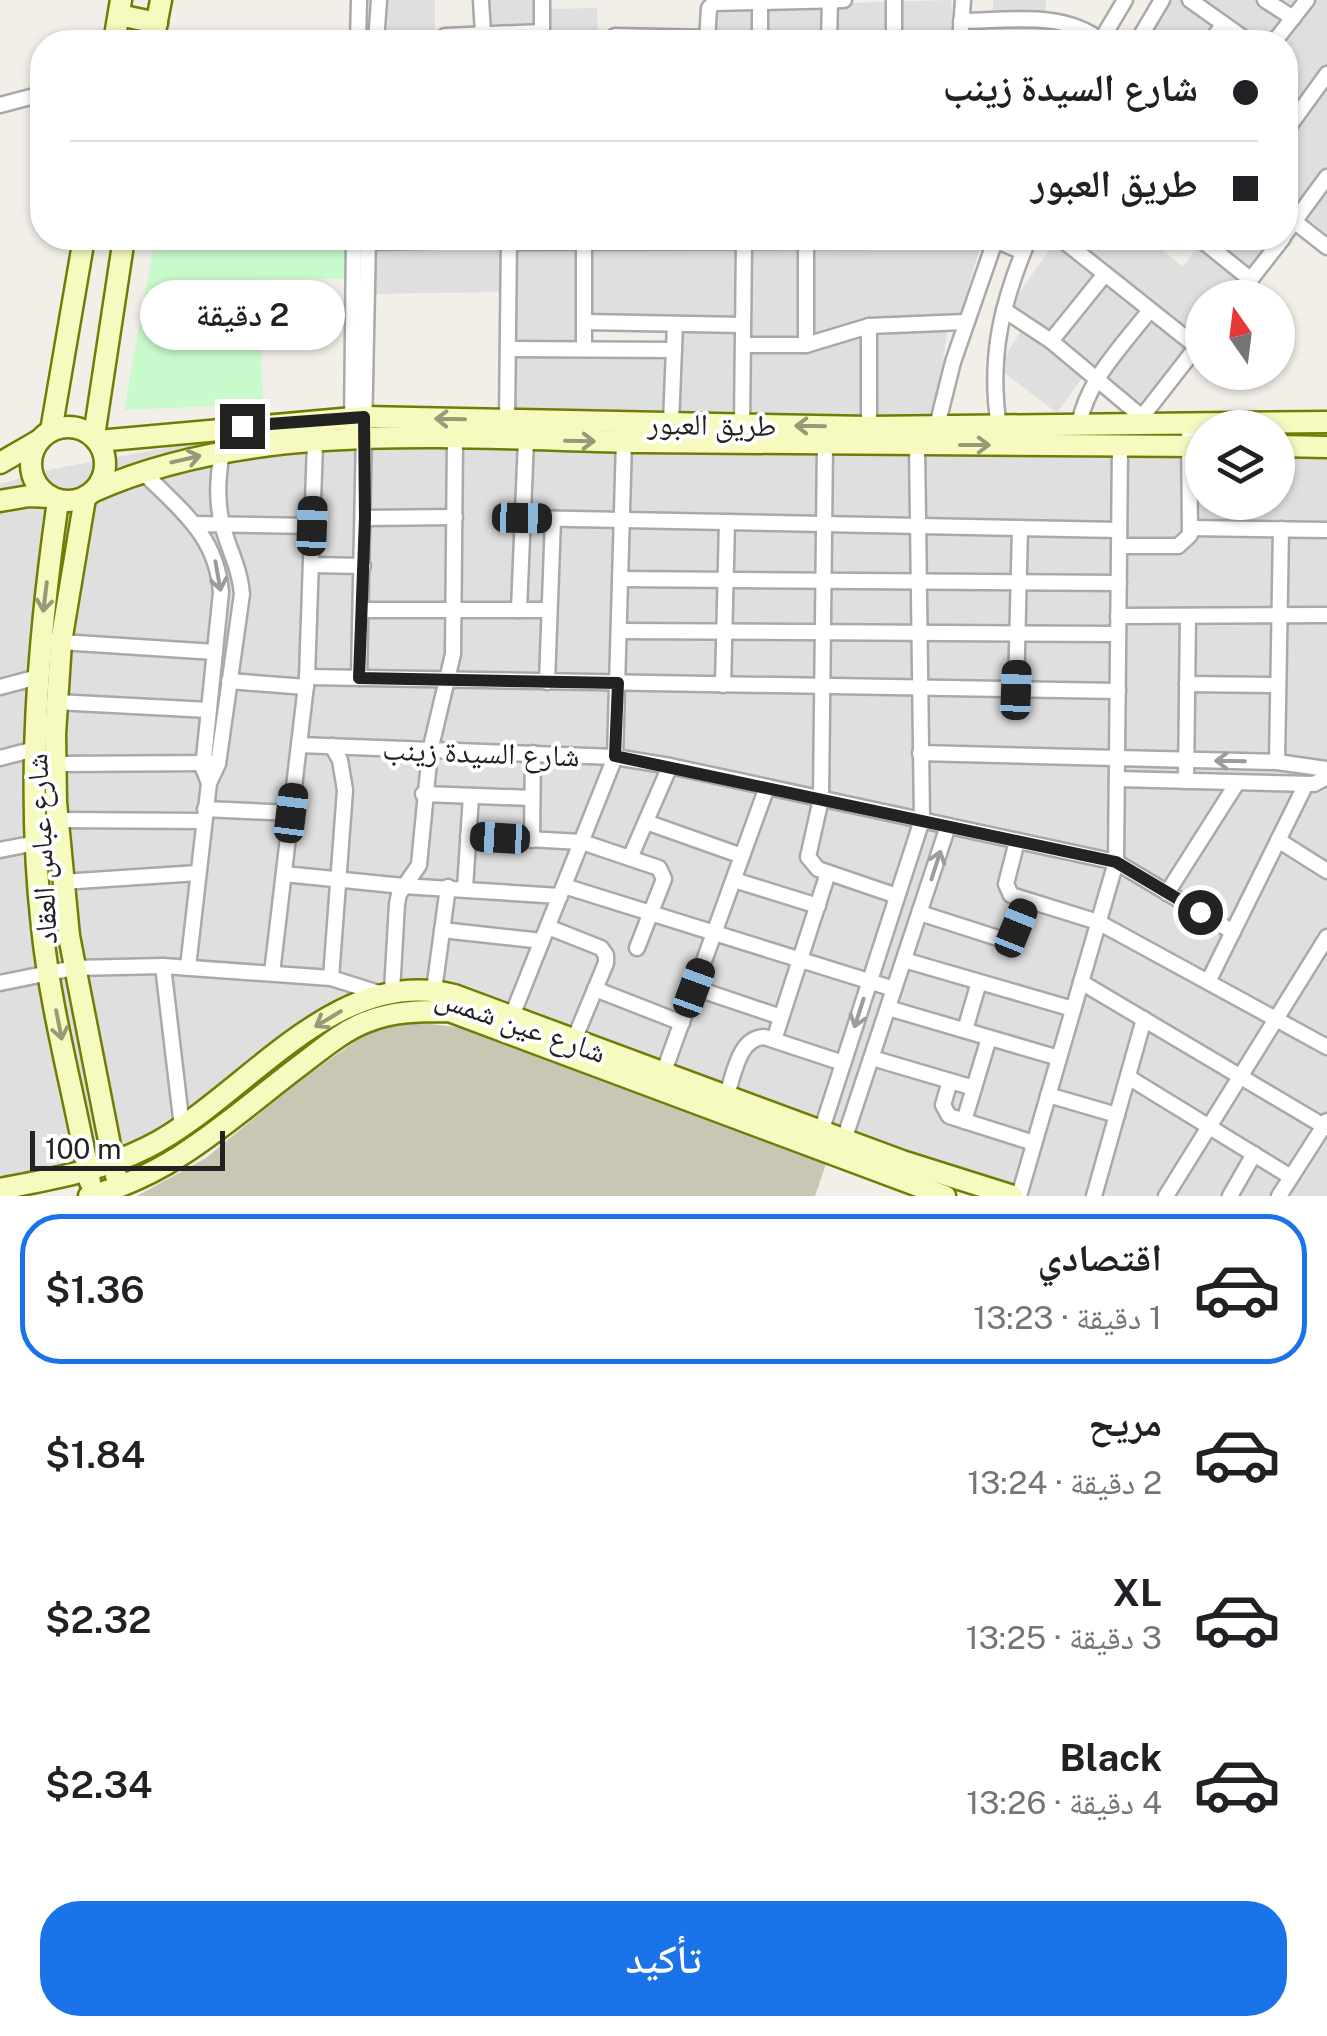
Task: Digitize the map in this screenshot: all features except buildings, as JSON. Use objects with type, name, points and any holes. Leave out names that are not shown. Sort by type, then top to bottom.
[{"type":"street","points":[[156,30],[161,0]]},
{"type":"street","points":[[358,30],[359,0]]},
{"type":"street","points":[[377,30],[379,0]]},
{"type":"street","points":[[481,0],[483,30]]},
{"type":"street","points":[[542,0],[542,30]]},
{"type":"street","points":[[829,30],[830,0]]},
{"type":"street","points":[[708,30],[712,4],[844,0]]},
{"type":"street","points":[[894,0],[894,30]]},
{"type":"street","points":[[961,30],[963,0]]},
{"type":"street","points":[[1107,30],[1125,0]]},
{"type":"street","points":[[1143,30],[1162,0]]},
{"type":"street","points":[[1190,0],[1233,30]]},
{"type":"street","points":[[1266,0],[1293,18]]},
{"type":"street","points":[[1284,30],[1306,0]]},
{"type":"street","points":[[760,2],[760,30]]},
{"type":"street","points":[[120,8],[151,30]]},
{"type":"street","points":[[962,21],[1067,23],[1085,30]]},
{"type":"street","points":[[1219,30],[1224,24]]},
{"type":"street","points":[[1298,110],[1327,74]]},
{"type":"street","points":[[0,105],[30,97]]},
{"type":"street","points":[[1298,209],[1327,178]]},
{"type":"street","points":[[1298,224],[1327,247]]},
{"type":"street","points":[[54,499],[33,477],[33,451],[45,435],[82,250]]},
{"type":"street","points":[[96,438],[122,250]]},
{"type":"street","points":[[359,678],[365,518],[358,428],[364,250]]},
{"type":"street","points":[[507,420],[509,250]]},
{"type":"street","points":[[575,250],[584,349]]},
{"type":"street","points":[[742,424],[743,325],[752,250]]},
{"type":"street","points":[[806,250],[806,344]]},
{"type":"street","points":[[937,426],[965,322],[991,250]]},
{"type":"street","points":[[999,426],[994,354],[1024,250]]},
{"type":"street","points":[[1075,250],[1185,333]]},
{"type":"street","points":[[1214,250],[1250,279],[1273,250]]},
{"type":"street","points":[[1051,341],[1105,274]]},
{"type":"street","points":[[1004,310],[1051,341],[1139,421],[1185,362]]},
{"type":"street","points":[[1079,425],[1084,402],[1096,381],[1150,310]]},
{"type":"street","points":[[584,322],[743,325]]},
{"type":"street","points":[[743,345],[806,344],[868,326],[965,322]]},
{"type":"street","points":[[671,423],[676,324]]},
{"type":"street","points":[[868,326],[868,427]]},
{"type":"street","points":[[508,349],[674,350]]},
{"type":"street","name":"طريق العبور","points":[[96,438],[507,420],[868,427],[1139,421],[1185,424]]},
{"type":"street","name":"طريق العبور","points":[[1295,422],[1327,422]]},
{"type":"street","points":[[0,463],[45,435],[74,427],[96,438],[104,450],[105,472],[90,494],[72,502],[19,496],[0,501]]},
{"type":"street","name":"طريق العبور","points":[[90,494],[142,472],[222,452],[315,443],[358,428],[455,439],[1185,446]]},
{"type":"street","points":[[0,983],[74,968],[164,966],[331,978],[387,992],[397,904],[403,886],[416,873],[418,865],[430,751],[448,681],[454,610],[455,439]]},
{"type":"street","points":[[519,610],[526,440]]},
{"type":"street","points":[[512,1016],[615,756],[624,442]]},
{"type":"street","points":[[272,973],[306,682],[315,443]]},
{"type":"street","points":[[825,444],[821,799],[808,857],[814,866],[828,873],[897,896]]},
{"type":"street","points":[[818,1140],[922,820],[917,444]]},
{"type":"street","points":[[1016,1196],[1116,862],[1120,446]]},
{"type":"street","points":[[1295,446],[1327,446]]},
{"type":"street","points":[[188,967],[211,763],[229,682],[242,594],[238,567],[222,523],[218,487],[222,452]]},
{"type":"street","points":[[142,472],[194,524],[210,546],[220,576],[209,710],[211,763]]},
{"type":"street","name":"شارع عباس العقاد","points":[[90,494],[61,642],[56,702],[56,820],[74,968],[118,1188]]},
{"type":"street","name":"شارع عباس العقاد","points":[[54,499],[38,677],[36,843],[42,930],[91,1196]]},
{"type":"street","points":[[365,518],[455,517]]},
{"type":"street","points":[[522,518],[1020,528],[1178,546],[1190,536],[1191,520]]},
{"type":"street","points":[[546,682],[553,519]]},
{"type":"street","points":[[723,685],[727,522]]},
{"type":"street","points":[[194,524],[312,526]]},
{"type":"street","points":[[1016,690],[1020,528]]},
{"type":"street","points":[[1191,528],[1327,530]]},
{"type":"street","points":[[1277,762],[1281,529]]},
{"type":"street","points":[[310,565],[363,566]]},
{"type":"street","points":[[621,579],[1118,583]]},
{"type":"street","points":[[362,610],[549,610]]},
{"type":"street","points":[[1118,616],[1327,614]]},
{"type":"street","points":[[1186,781],[1188,616]]},
{"type":"street","points":[[620,631],[1118,634]]},
{"type":"street","points":[[61,642],[214,652]]},
{"type":"street","points":[[0,687],[38,677]]},
{"type":"street","points":[[229,682],[359,678],[1118,692]]},
{"type":"street","points":[[1187,684],[1278,684]]},
{"type":"street","points":[[56,702],[209,710]]},
{"type":"street","name":"شارع السيدة زينب","points":[[299,744],[615,756],[670,766],[1116,862],[1232,932]]},
{"type":"street","points":[[331,978],[345,790],[340,760],[332,746]]},
{"type":"street","points":[[0,758],[35,749]]},
{"type":"street","points":[[920,753],[1277,762],[1327,769]]},
{"type":"street","points":[[532,840],[533,754]]},
{"type":"street","points":[[55,764],[211,763]]},
{"type":"street","points":[[630,858],[670,766]]},
{"type":"street","points":[[1117,779],[1314,784],[1327,777]]},
{"type":"street","points":[[1167,893],[1237,783]]},
{"type":"street","points":[[1208,982],[1306,784]]},
{"type":"street","points":[[664,1074],[767,787]]},
{"type":"street","points":[[423,794],[532,798]]},
{"type":"street","points":[[465,888],[470,796]]},
{"type":"street","points":[[56,820],[291,813]]},
{"type":"street","points":[[646,822],[742,856]]},
{"type":"street","points":[[842,1148],[948,826]]},
{"type":"street","points":[[468,836],[582,842],[656,866],[664,874],[638,948]]},
{"type":"street","points":[[1278,840],[1327,871]]},
{"type":"street","points":[[1016,841],[1006,884],[1011,895],[1098,922],[1327,1048]]},
{"type":"street","points":[[0,850],[36,843]]},
{"type":"street","points":[[62,882],[198,873]]},
{"type":"street","points":[[774,1040],[828,873]]},
{"type":"street","points":[[284,874],[403,886],[562,891],[651,913],[894,989]]},
{"type":"street","points":[[734,880],[818,906]]},
{"type":"street","points":[[434,990],[448,887]]},
{"type":"street","points":[[920,912],[1004,940],[1014,932],[1027,901]]},
{"type":"street","points":[[442,930],[545,934],[604,951],[606,963],[574,1040]]},
{"type":"street","points":[[1166,1196],[1327,937]]},
{"type":"street","points":[[904,960],[1073,1009]]},
{"type":"street","points":[[1311,962],[1327,972]]},
{"type":"street","points":[[164,966],[182,1127]]},
{"type":"street","points":[[965,1030],[979,982]]},
{"type":"street","points":[[1081,982],[1326,1124],[1279,1196]]},
{"type":"street","points":[[694,988],[782,1017]]},
{"type":"street","points":[[595,989],[682,1023]]},
{"type":"street","name":"شارع عين شمس","points":[[0,1189],[112,1163],[182,1127],[322,1022],[387,992],[434,990],[512,1016],[726,1097],[818,1140]]},
{"type":"street","points":[[888,1008],[1059,1058]]},
{"type":"street","name":"شارع عين شمس","points":[[91,1196],[162,1169],[203,1143],[253,1101],[364,1022],[407,1010],[449,1011],[842,1148],[1016,1196]]},
{"type":"street","points":[[1094,1196],[1144,1019]]},
{"type":"street","points":[[726,1097],[748,1041],[759,1037],[843,1064]]},
{"type":"street","points":[[964,1121],[989,1038]]},
{"type":"street","points":[[872,1058],[974,1088]]},
{"type":"street","points":[[1128,1077],[1291,1177]]},
{"type":"street","points":[[950,1081],[944,1112],[1034,1143]]},
{"type":"street","points":[[1048,1095],[1117,1115]]},
{"type":"street","name":"شارع عين شمس","points":[[842,1148],[945,1196]]},
{"type":"street","points":[[1230,1196],[1254,1154]]},
{"type":"shaded area","points":[[388,0],[435,0],[435,30],[387,30]]},
{"type":"shaded area","points":[[487,0],[537,0],[547,9],[597,8],[598,30],[488,30]]},
{"type":"shaded area","points":[[951,0],[953,29],[992,30],[711,30],[712,7]]},
{"type":"shaded area","points":[[993,0],[1046,0],[1045,30],[992,30]]},
{"type":"shaded area","points":[[1172,0],[1327,0],[1327,236],[1298,214],[1298,30],[1238,30],[1222,19],[1213,30],[1153,30]]},
{"type":"shaded area","points":[[367,250],[979,250],[961,316],[950,317],[933,418],[502,414],[504,292],[369,294]],"holes":[[[580,316],[679,317],[680,343],[580,343]]]},
{"type":"shaded area","points":[[1049,250],[1162,250],[1183,267],[1196,250],[1266,250],[1242,280],[1185,280],[1185,355],[1144,407],[1090,367],[1057,413],[998,368],[1027,321],[1009,307]]},
{"type":"shaded area","points":[[313,432],[1185,434],[1185,520],[1295,520],[1295,434],[1327,435],[1327,1196],[975,1196],[439,1000],[366,979],[356,1010],[344,1021],[277,1064],[186,1144],[115,1174],[105,1173],[80,1184],[26,1196],[0,1196],[0,484],[53,469],[198,442]]},
{"type":"shaded area","points":[[416,1022],[470,1029],[827,1161],[815,1196],[137,1196],[206,1158],[299,1081],[370,1031]]},
{"type":"green space","points":[[153,250],[347,250],[348,279],[259,279],[263,404],[124,410]]},
{"type":"route","points":[[242,426],[364,417],[359,678],[618,683],[615,756],[1116,862],[1200,912]]}]
